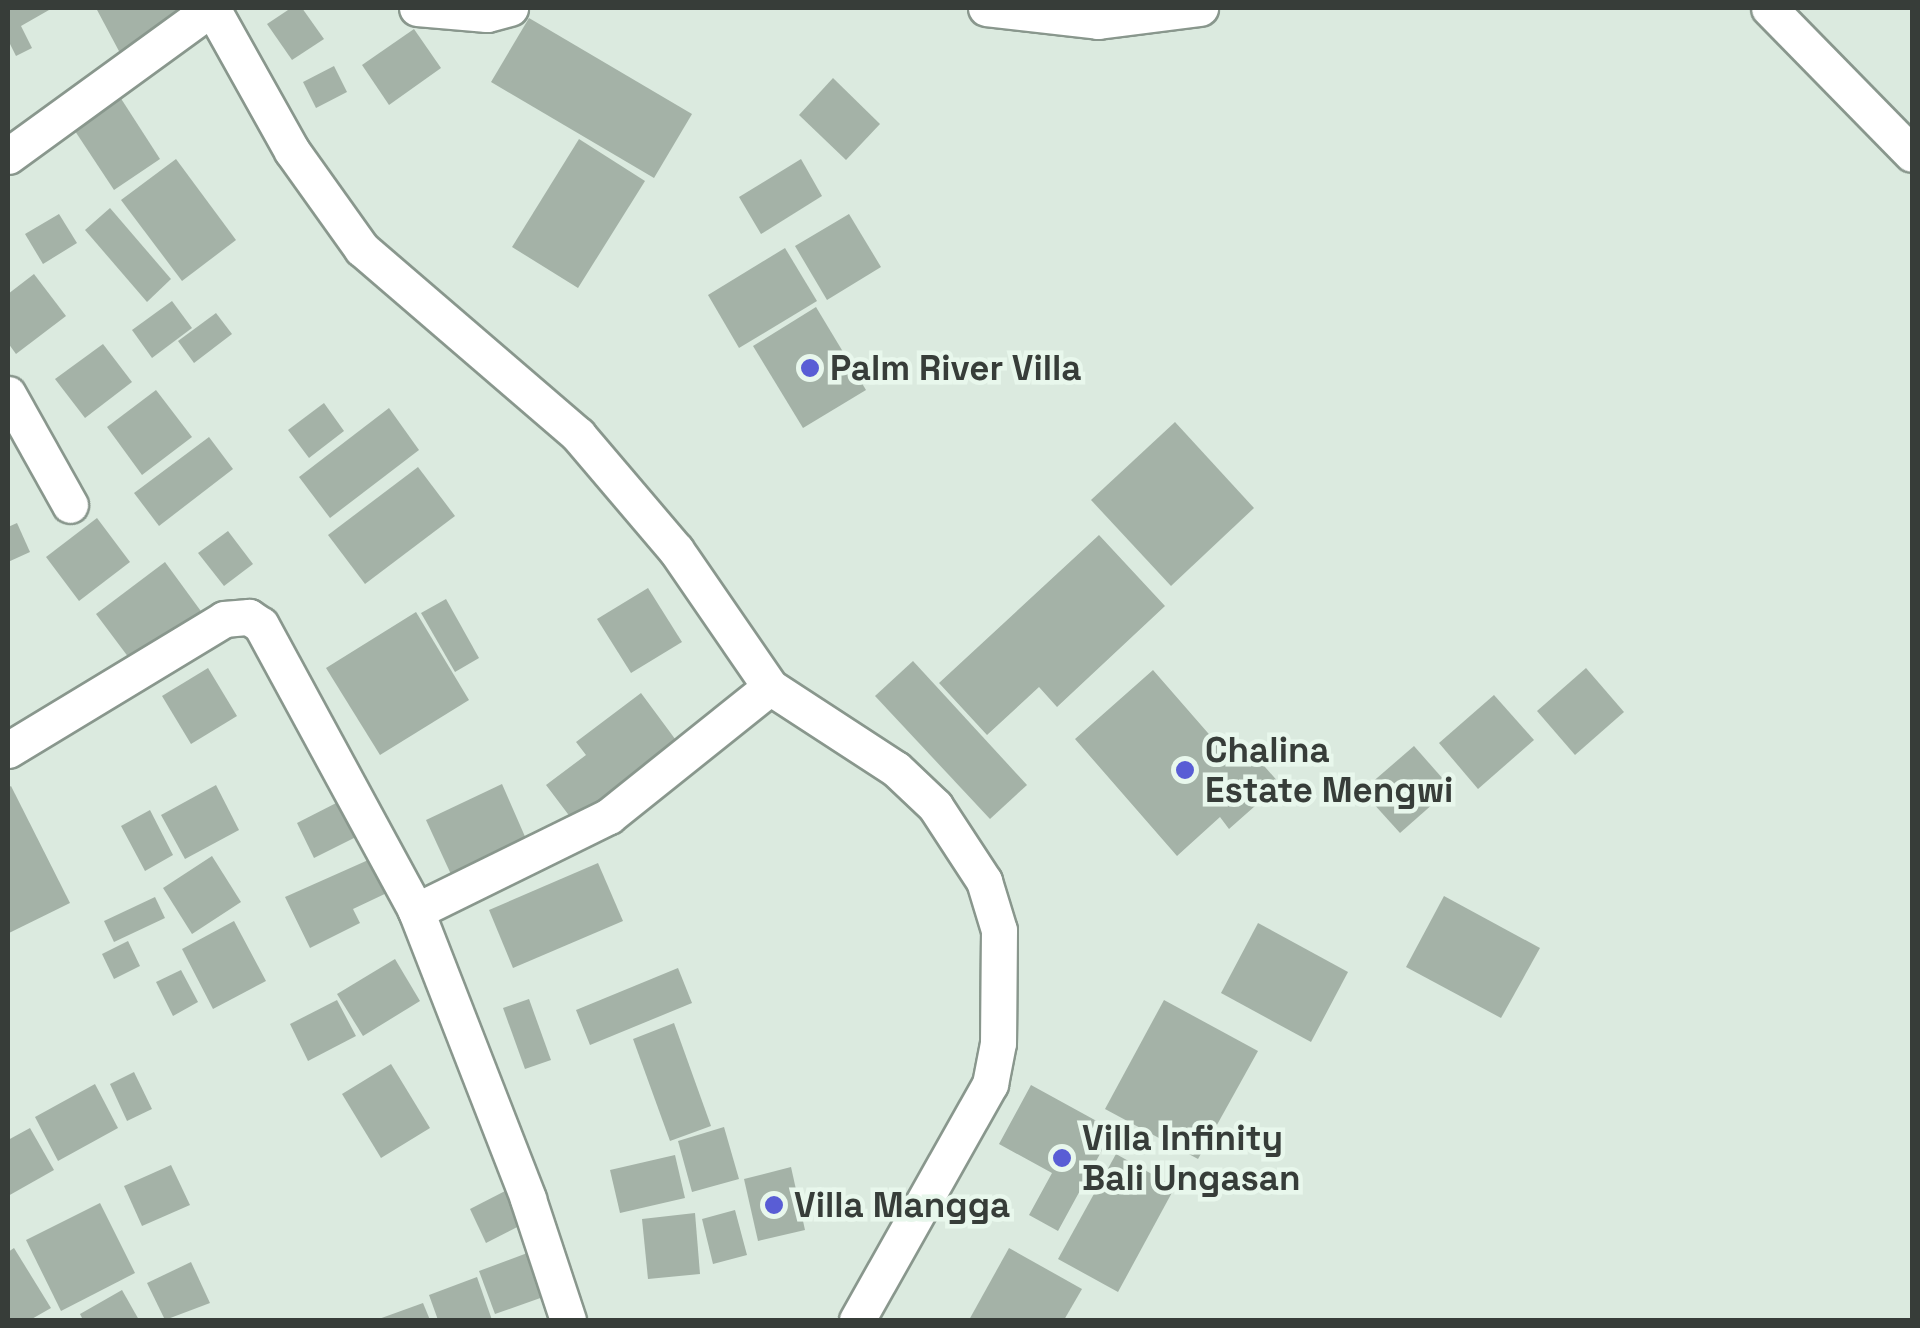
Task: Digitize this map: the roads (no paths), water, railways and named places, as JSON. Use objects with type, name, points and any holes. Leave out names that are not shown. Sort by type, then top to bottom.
[{"type":"street","points":[[8,156],[212,8],[331,214],[362,249],[578,435],[676,550],[770,687],[896,769],[935,806],[984,882],[999,930],[1002,989],[990,1084],[856,1320]]},
{"type":"street","points":[[418,8],[486,14],[510,8]]},
{"type":"street","points":[[986,8],[1098,21],[1200,8]]},
{"type":"street","points":[[1785,12],[1912,154]]},
{"type":"street","points":[[8,394],[70,505]]},
{"type":"street","points":[[8,750],[224,619],[248,617],[261,625],[416,911],[528,1199],[568,1320]]},
{"type":"street","points":[[416,911],[609,816],[770,687]]},
{"type":"place","name":"Palm River Villa","points":[[810,368]]},
{"type":"place","name":"Chalina Estate Mengwi","points":[[1185,770]]},
{"type":"place","name":"Villa Infinity Bali Ungasan","points":[[1062,1158]]},
{"type":"place","name":"Villa Mangga","points":[[774,1205]]}]
